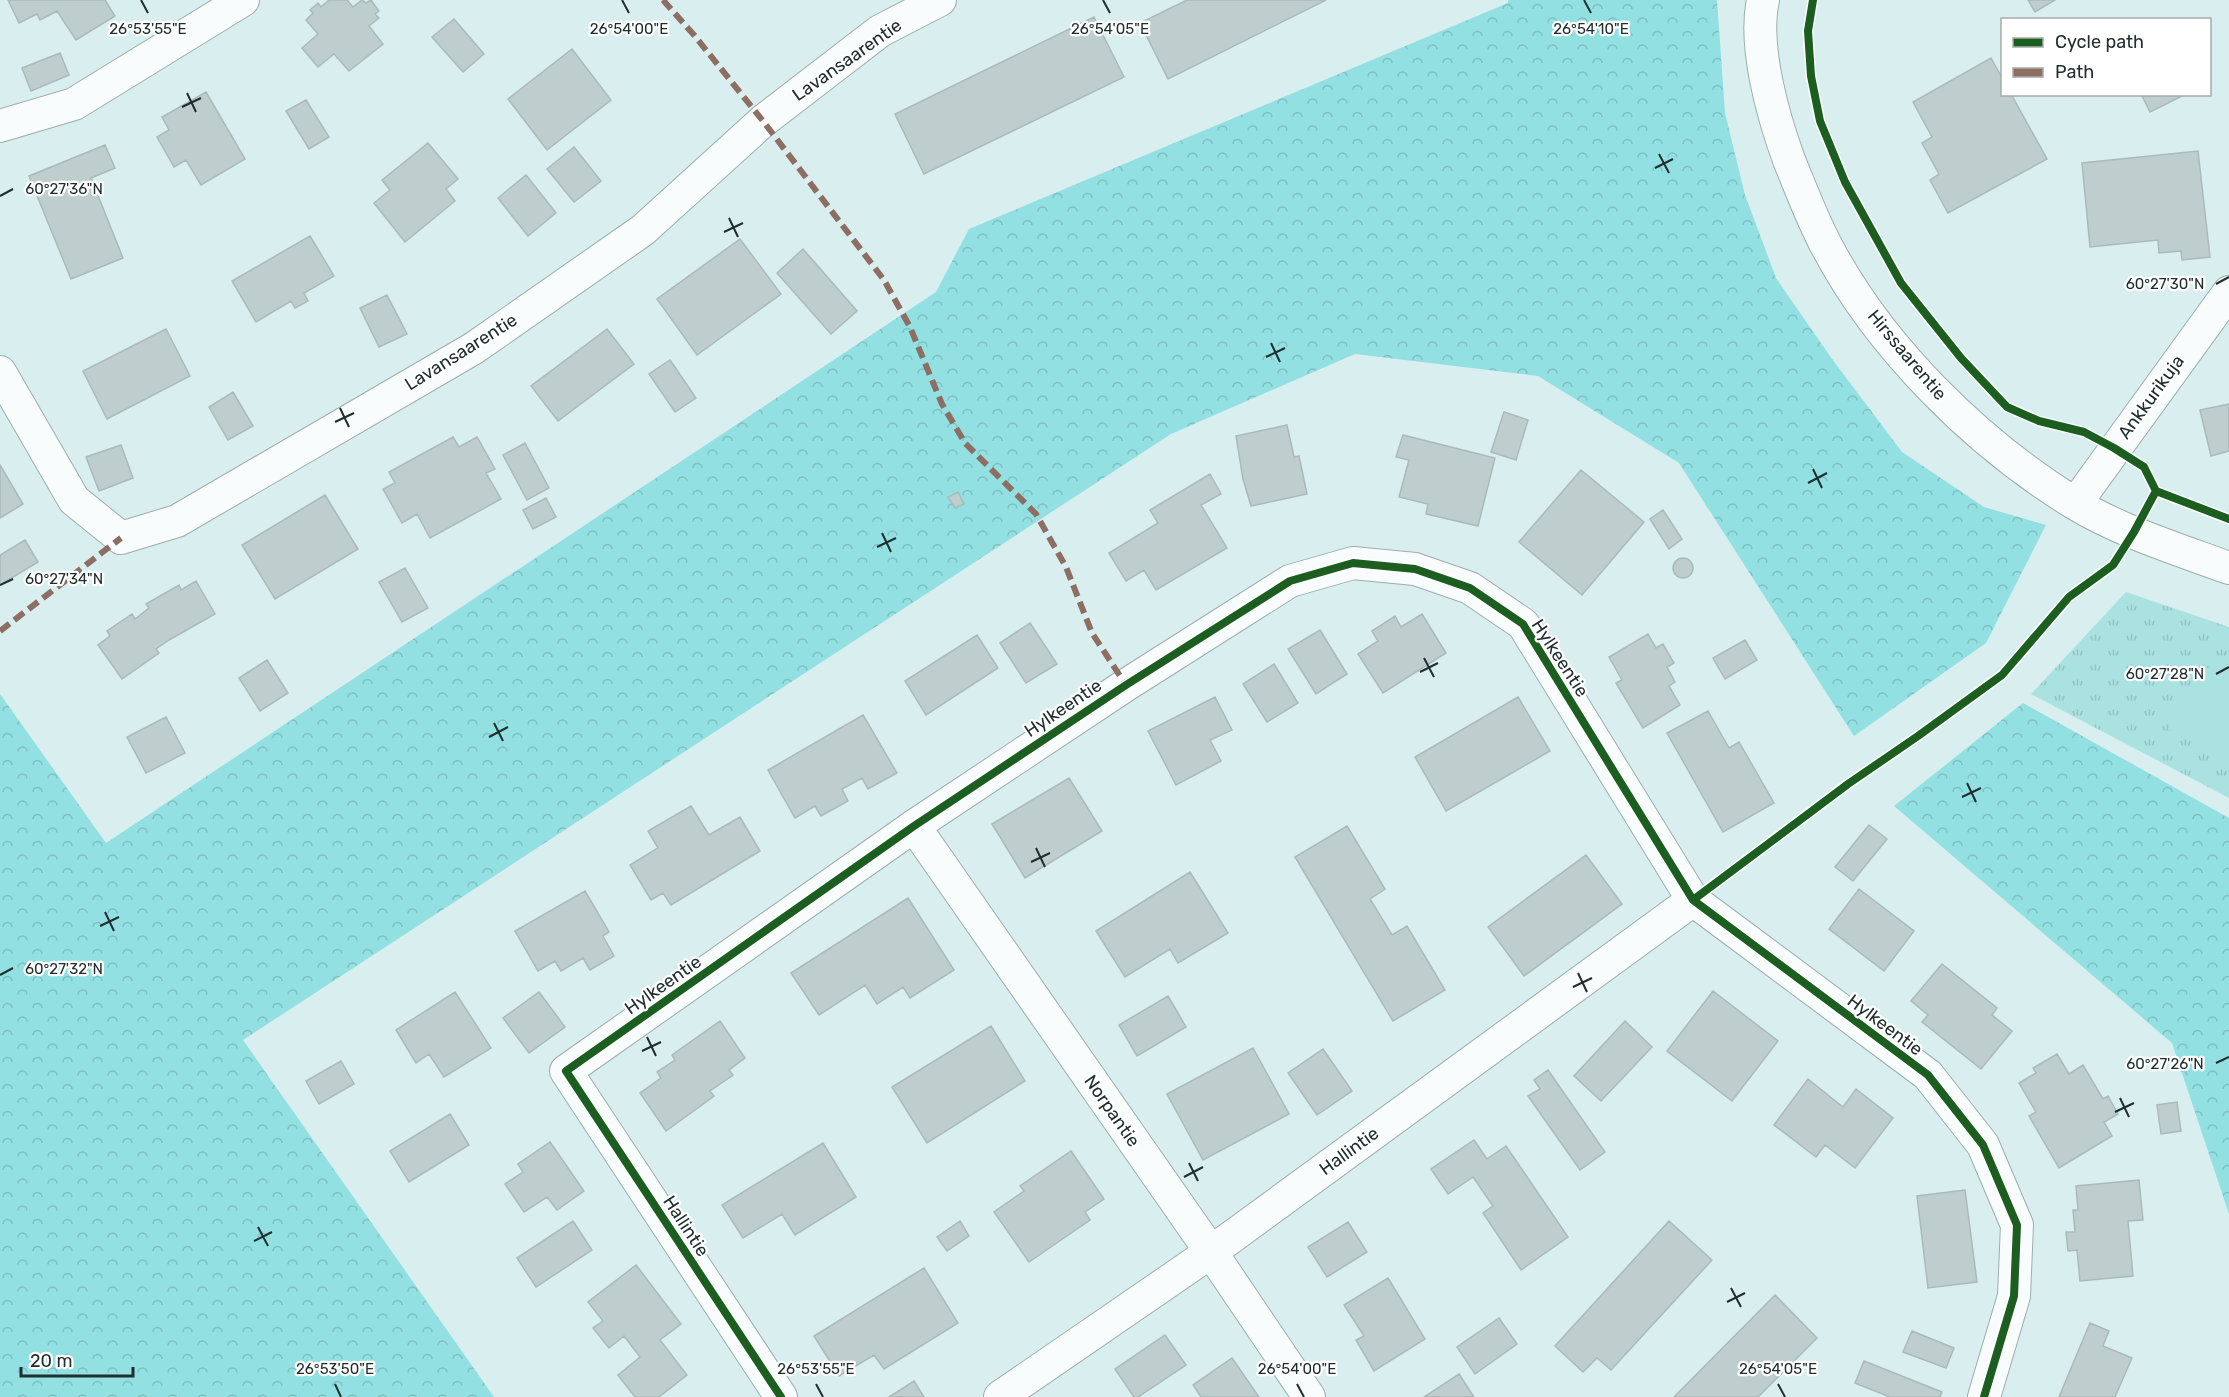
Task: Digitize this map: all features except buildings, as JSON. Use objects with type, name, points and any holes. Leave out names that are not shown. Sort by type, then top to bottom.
[{"type":"street","points":[[0,126],[74,104],[243,0]]},
{"type":"street","name":"Lavansaarentie","points":[[0,372],[74,500],[121,538],[177,521],[474,348],[643,230],[763,121],[880,31],[940,0]]},
{"type":"street","name":"Hirssaarentie","points":[[1763,0],[1760,12],[1764,71],[1783,142],[1803,197],[1828,248],[1857,295],[1891,341],[1935,392],[2007,457],[2076,503],[2134,532],[2229,568]]},
{"type":"street","name":"Ankkurikuja","points":[[2076,503],[2229,292]]},
{"type":"street","name":"Hylkeentie","points":[[566,1071],[914,826],[1126,685],[1290,581],[1353,563],[1415,569],[1470,588],[1522,624],[1693,900],[1928,1075],[1983,1145],[2017,1225],[2014,1296],[1984,1397]]},
{"type":"street","name":"Norpantie","points":[[914,826],[1211,1252],[1309,1397]]},
{"type":"street","name":"Hallintie","points":[[1000,1397],[1211,1252],[1693,900]]},
{"type":"street","name":"Hallintie","points":[[566,1071],[782,1397]]},
{"type":"green space","points":[[1508,0],[1717,0],[1725,113],[1745,195],[1776,278],[1832,359],[1902,452],[1984,507],[2046,525],[1986,643],[1854,736],[1679,463],[1538,376],[1355,354],[1171,434],[243,1040],[494,1397],[0,1397],[0,694],[106,843],[936,292],[969,229],[1508,3]]},
{"type":"green space","points":[[2126,592],[2229,627],[2229,798],[2031,694]]},
{"type":"green space","points":[[2202,665],[2229,680],[2229,761],[2168,729]]},
{"type":"green space","points":[[2023,703],[2229,818],[2229,1214],[2172,1043],[1894,806]]},
{"type":"marked path","points":[[663,0],[763,121],[884,280],[910,327],[942,404],[965,443],[1036,514],[1066,567],[1092,633],[1126,685]]},
{"type":"marked path","points":[[0,631],[121,538]]},
{"type":"cycle path","points":[[1813,0],[1808,31],[1811,76],[1820,121],[1845,182],[1901,283],[1961,358],[2007,407],[2039,421],[2084,432],[2144,467],[2156,491],[2229,519]]},
{"type":"cycle path","points":[[1693,900],[1848,784],[2002,675],[2069,597],[2113,565],[2156,491]]},
{"type":"cycle path","points":[[781,1397],[566,1071],[914,826],[1126,685],[1290,581],[1353,563],[1415,569],[1470,588],[1523,624],[1693,900],[1928,1075],[1983,1145],[2017,1225],[2014,1296],[1984,1397]]}]
